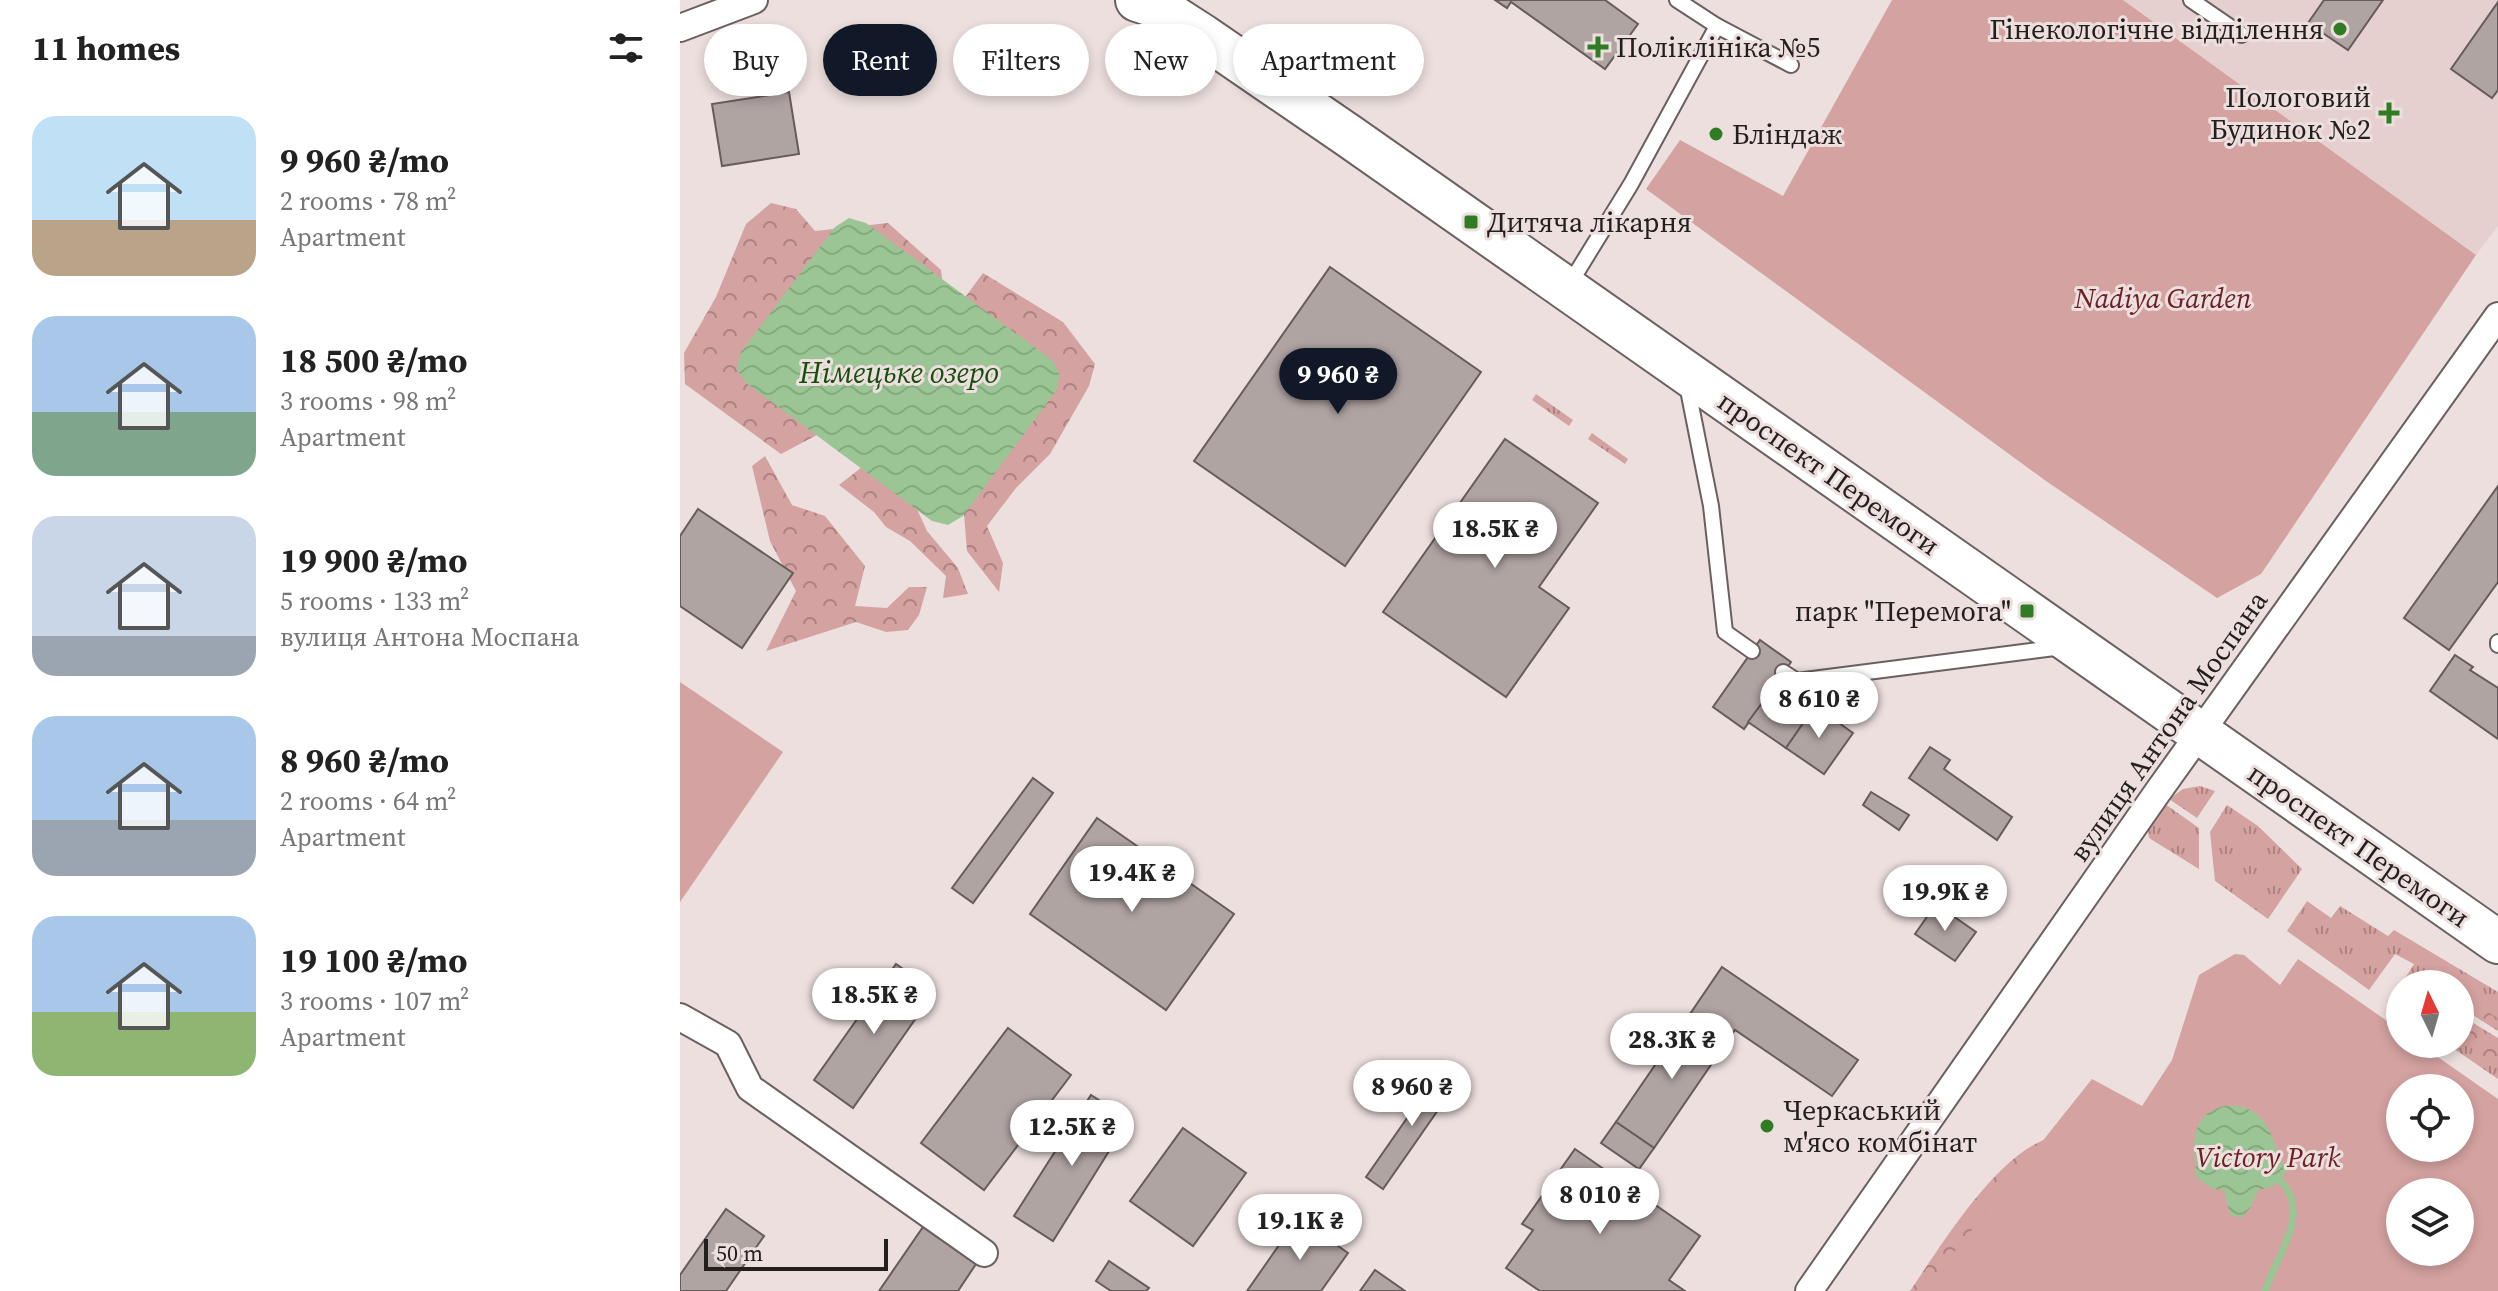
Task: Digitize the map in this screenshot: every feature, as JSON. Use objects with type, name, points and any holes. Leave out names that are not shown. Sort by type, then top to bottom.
[{"type":"main road","name":"проспект Перемоги","points":[[1149,2],[1566,289],[2498,942]]},
{"type":"street","points":[[680,28],[754,0]]},
{"type":"street","name":"вулиця Антона Моспана","points":[[1809,1291],[2200,735],[2497,321]]},
{"type":"street","points":[[680,1017],[728,1044],[750,1088],[984,1253]]},
{"type":"lane","points":[[1677,0],[1717,26],[1791,65]]},
{"type":"lane","points":[[2191,0],[2242,35]]},
{"type":"lane","points":[[1566,289],[1631,184],[1717,26]]},
{"type":"lane","points":[[1684,373],[1711,506],[1725,632],[1752,651]]},
{"type":"lane","points":[[1783,672],[1797,681],[2075,646]]},
{"type":"shaded area","name":"Пологовий Будинок №2","points":[[2123,0],[2498,0],[2498,226],[2476,255]]},
{"type":"green space","name":"Nadiya Garden","points":[[1892,0],[2123,0],[2476,255],[2261,574],[2217,598],[2046,481],[1646,189],[1680,140],[1783,196]]},
{"type":"green space","points":[[771,203],[796,209],[815,231],[888,223],[941,270],[944,295],[830,428],[781,454],[685,384],[684,353],[716,297],[746,224]]},
{"type":"green space","points":[[983,273],[1063,322],[1095,364],[1089,386],[1050,454],[1016,488],[987,526],[1003,563],[999,592],[967,551],[962,490],[958,307]]},
{"type":"green space","points":[[1536,394],[1573,420],[1569,426],[1532,400]]},
{"type":"green space","points":[[1592,433],[1628,459],[1625,464],[1588,439]]},
{"type":"green space","points":[[765,456],[792,505],[825,516],[865,566],[855,606],[887,608],[909,587],[927,587],[919,615],[908,630],[886,632],[856,622],[766,651],[796,591],[770,541],[752,466]]},
{"type":"green space","points":[[876,456],[910,494],[927,531],[958,568],[968,594],[943,598],[946,576],[910,541],[886,527],[874,512],[839,485]]},
{"type":"green space","points":[[680,682],[783,752],[680,902]]},
{"type":"green space","points":[[2200,786],[2215,791],[2197,818],[2169,799],[2183,789]]},
{"type":"green space","points":[[2165,804],[2199,828],[2199,869],[2149,838],[2148,830]]},
{"type":"green space","points":[[2227,805],[2258,826],[2302,869],[2268,919],[2215,881],[2210,832]]},
{"type":"green space","points":[[2307,901],[2331,918],[2340,906],[2388,936],[2394,930],[2461,970],[2410,970],[2414,964],[2395,954],[2369,990],[2287,931]]},
{"type":"green space","name":"Victory Park","points":[[2235,954],[2244,955],[2280,985],[2298,959],[2386,1020],[2386,1058],[2439,1058],[2462,1074],[2386,1074],[2386,1162],[2474,1162],[2474,1082],[2498,1099],[2498,1291],[1923,1291],[2092,1079],[2142,1106],[2172,1060],[2199,975]]},
{"type":"green space","points":[[2474,978],[2498,992],[2498,1031],[2474,1016]]},
{"type":"green space","points":[[2474,1004],[2498,1018],[2498,1027],[2474,1012]]},
{"type":"green space","points":[[2474,1023],[2498,1038],[2498,1079],[2467,1058],[2474,1058]]},
{"type":"green space","points":[[2474,1028],[2498,1042],[2498,1069],[2474,1050]]},
{"type":"green space","points":[[2051,1138],[2042,1291],[1910,1291],[1954,1226],[1991,1180],[2031,1146]]},
{"type":"water","name":"Німецьке озеро","points":[[849,218],[866,223],[1052,360],[1060,375],[1056,391],[963,516],[948,525],[932,521],[746,383],[737,369],[741,352],[835,227]]},
{"type":"water","points":[[2240,1106],[2260,1117],[2287,1171],[2273,1187],[2258,1190],[2251,1207],[2241,1218],[2230,1215],[2224,1190],[2213,1189],[2197,1178],[2195,1145],[2199,1125],[2213,1110]]},
{"type":"building","name":"Поліклініка №5","points":[[1495,0],[1605,0],[1638,24],[1605,69],[1511,2],[1507,8]]},
{"type":"building","name":"Гінекологічне відділення","points":[[2324,0],[2383,0],[2348,50],[2308,23]]},
{"type":"building","points":[[2498,2],[2498,90],[2492,98],[2451,69]]},
{"type":"building","points":[[763,96],[790,96],[799,154],[722,166],[712,104]]},
{"type":"building","points":[[1330,267],[1481,372],[1345,566],[1194,461]]},
{"type":"building","points":[[1505,439],[1598,503],[1539,587],[1569,608],[1506,697],[1383,612]]},
{"type":"building","points":[[2498,486],[2498,582],[2449,650],[2404,618]]},
{"type":"building","points":[[698,509],[793,573],[742,648],[680,606],[680,536]]},
{"type":"building","points":[[1760,640],[1791,662],[1744,729],[1713,707]]},
{"type":"building","points":[[2455,655],[2473,667],[2470,670],[2498,688],[2498,739],[2430,691]]},
{"type":"building","points":[[1768,695],[1805,721],[1786,748],[1748,722]]},
{"type":"building","points":[[1815,706],[1853,733],[1824,774],[1786,748]]},
{"type":"building","points":[[1930,747],[1950,760],[1944,769],[2012,817],[1997,840],[1909,778]]},
{"type":"building","points":[[1033,778],[1053,793],[973,903],[952,888]]},
{"type":"building","points":[[1871,792],[1909,815],[1899,830],[1863,805]]},
{"type":"building","points":[[1097,818],[1234,914],[1166,1010],[1030,914]]},
{"type":"building","points":[[1936,904],[1976,932],[1955,961],[1915,934]]},
{"type":"building","points":[[896,964],[935,991],[853,1108],[814,1080]]},
{"type":"building","points":[[1722,967],[1858,1060],[1832,1096],[1735,1030],[1728,1040],[1690,1014]]},
{"type":"building","points":[[1690,1014],[1728,1040],[1654,1148],[1616,1122]]},
{"type":"building","points":[[1008,1028],[1071,1075],[984,1190],[921,1143]]},
{"type":"building","points":[[1442,1068],[1459,1080],[1383,1189],[1366,1177]]},
{"type":"building","points":[[1091,1095],[1129,1119],[1053,1241],[1014,1216]]},
{"type":"building","points":[[1616,1122],[1654,1148],[1639,1169],[1601,1143]]},
{"type":"building","points":[[1183,1128],[1246,1173],[1193,1246],[1130,1201]]},
{"type":"building","points":[[1575,1149],[1700,1236],[1669,1280],[1685,1291],[1540,1291],[1506,1268],[1533,1230],[1522,1224]]},
{"type":"building","points":[[726,1209],[764,1236],[726,1291],[680,1291],[680,1275]]},
{"type":"building","points":[[1298,1218],[1348,1253],[1321,1291],[1247,1291]]},
{"type":"building","points":[[923,1227],[976,1264],[958,1291],[879,1291]]},
{"type":"building","points":[[1109,1261],[1149,1288],[1146,1291],[1111,1291],[1096,1281]]},
{"type":"building","points":[[1375,1270],[1405,1291],[1360,1291]]},
{"type":"waterway","points":[[2265,1291],[2293,1219],[2289,1192],[2279,1179]]},
{"type":"place","name":"Гінекологічне відділення","points":[[2340,29]]},
{"type":"place","name":"Поліклініка №5","points":[[1598,47]]},
{"type":"place","name":"Пологовий Будинок №2","points":[[2389,113]]},
{"type":"place","name":"Бліндаж","points":[[1716,134]]},
{"type":"place","name":"Дитяча лікарня","points":[[1471,222]]},
{"type":"place","name":"парк \"Перемога\"","points":[[2027,611]]},
{"type":"place","name":"Черкаський м'ясо комбінат","points":[[1767,1126]]}]
